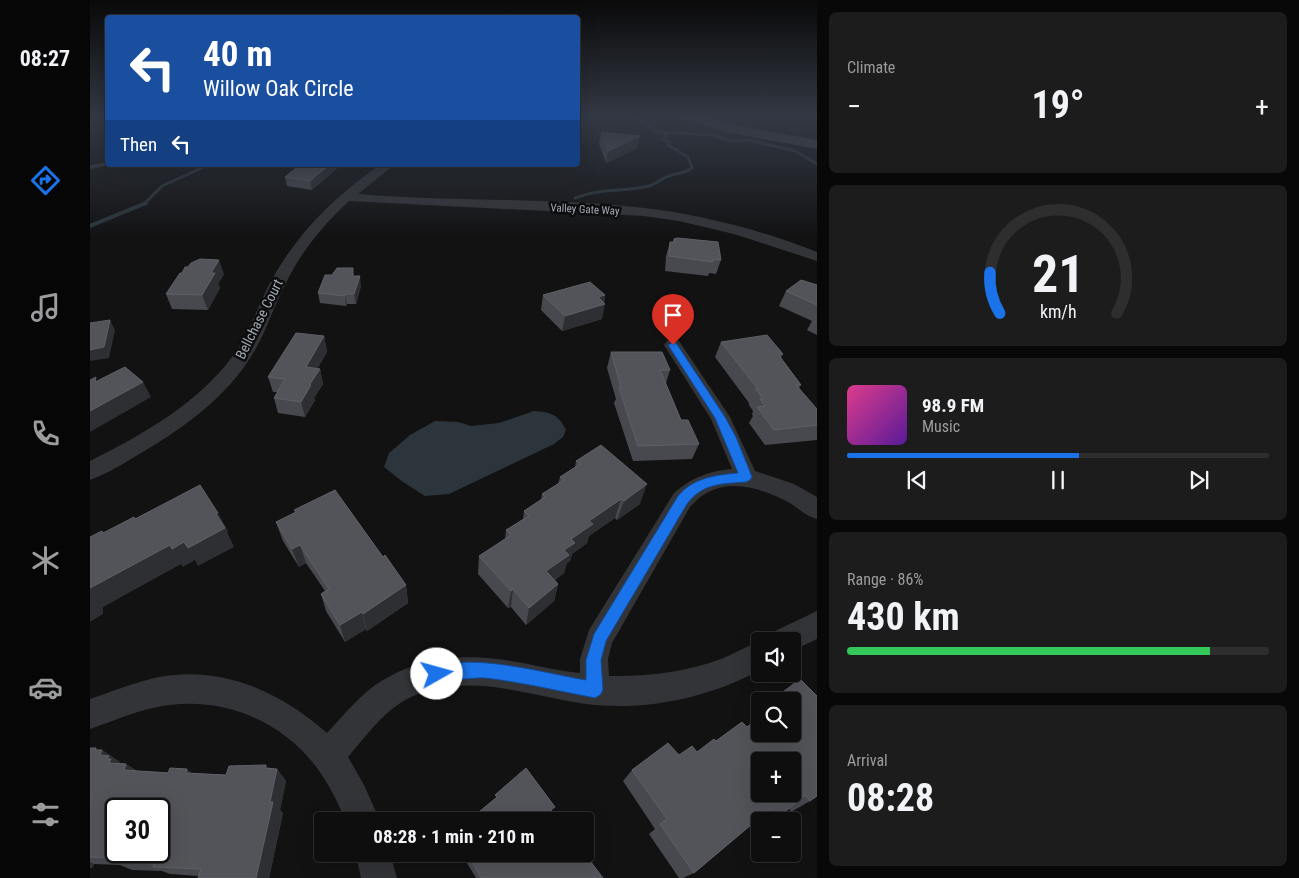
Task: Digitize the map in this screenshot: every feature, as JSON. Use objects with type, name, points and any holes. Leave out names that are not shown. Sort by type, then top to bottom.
[{"type":"street","name":"Bellchase Court","points":[[90,470],[153,436],[185,413],[225,378],[251,342],[282,274],[295,252],[328,215],[386,167]]},
{"type":"street","name":"Valley Gate Way","points":[[348,197],[402,202],[590,208],[659,214],[747,233],[816,257]]},
{"type":"street","points":[[673,345],[720,417],[746,477]]},
{"type":"street","points":[[595,690],[594,660],[599,639],[682,500],[691,489],[722,479],[746,477],[776,485],[794,493],[816,510]]},
{"type":"street","points":[[801,632],[816,624]]},
{"type":"street","points":[[328,755],[377,703],[399,687],[448,671],[484,670],[595,690],[654,690],[709,678],[751,661]]},
{"type":"street","points":[[90,714],[151,694],[181,689],[215,691],[243,696],[273,709],[299,728],[328,755],[350,789],[359,812]]},
{"type":"street","points":[[375,862],[379,878]]},
{"type":"lane","points":[[90,167],[105,164]]},
{"type":"shaded area","points":[[534,411],[554,415],[566,430],[563,437],[554,444],[449,494],[425,496],[384,467],[389,453],[410,435],[435,421],[458,422],[471,426],[499,423]]},
{"type":"building","points":[[298,167],[327,167],[310,181],[285,177]]},
{"type":"building","points":[[674,239],[718,242],[721,260],[713,259],[713,262],[669,256],[670,242],[674,242]]},
{"type":"building","points":[[200,259],[219,260],[211,273],[215,273],[202,295],[166,294],[185,267]]},
{"type":"building","points":[[337,268],[353,268],[353,276],[360,276],[354,294],[345,294],[345,296],[318,293],[325,275],[332,275]]},
{"type":"building","points":[[801,280],[817,285],[817,305],[786,291]]},
{"type":"building","points":[[590,282],[605,295],[598,297],[605,304],[565,316],[543,295]]},
{"type":"building","points":[[110,320],[104,347],[90,350],[90,323]]},
{"type":"building","points":[[296,333],[324,336],[306,367],[320,369],[301,402],[274,398],[285,379],[268,377]]},
{"type":"building","points":[[767,335],[783,354],[778,354],[801,385],[796,385],[817,409],[817,425],[774,430],[757,407],[765,406],[760,399],[763,399],[756,389],[758,389],[721,342]]},
{"type":"building","points":[[611,352],[662,352],[670,370],[660,370],[681,420],[688,420],[699,444],[638,446],[619,388],[621,387]]},
{"type":"building","points":[[125,367],[143,382],[90,411],[90,380],[96,377],[95,382]]},
{"type":"building","points":[[601,445],[647,484],[624,501],[621,499],[589,521],[593,524],[571,539],[575,543],[564,550],[569,555],[546,571],[558,584],[529,608],[513,589],[511,591],[479,556],[511,535],[506,530],[529,516],[524,511],[545,497],[542,494],[564,480],[560,477],[580,464],[576,461]]},
{"type":"building","points":[[200,485],[225,528],[188,548],[184,542],[172,549],[170,545],[90,588],[90,537],[102,531],[103,533],[134,517],[135,519]]},
{"type":"building","points":[[335,490],[383,557],[385,555],[406,585],[363,614],[362,612],[340,625],[321,594],[329,589],[300,545],[292,549],[276,522],[296,512],[294,510]]},
{"type":"building","points":[[801,680],[817,696],[817,796],[810,801],[805,795],[801,798],[801,752],[751,752],[751,802],[796,802],[784,812],[772,812],[770,809],[766,812],[751,812],[751,825],[694,873],[660,824],[667,819],[632,770],[668,743],[679,755],[692,746],[697,752],[742,722],[747,727],[751,724],[751,742],[801,742],[801,692],[783,692],[796,682],[801,682]]},
{"type":"building","points":[[90,748],[102,750],[100,755],[109,756],[107,759],[111,759],[109,763],[126,764],[124,770],[168,773],[170,768],[187,769],[186,773],[226,775],[229,766],[266,765],[265,768],[277,769],[270,802],[273,802],[256,878],[198,878],[201,869],[153,867],[154,864],[133,863],[170,863],[170,798],[105,798],[105,858],[90,857]]},
{"type":"building","points":[[526,768],[555,807],[551,810],[553,812],[479,812],[497,797],[495,795]]},
{"type":"building","points":[[472,862],[591,862],[603,878],[481,878]]},
{"type":"waterway","points":[[575,198],[602,191],[649,186],[666,177],[692,168],[688,157]]},
{"type":"waterway","points":[[805,157],[817,164]]},
{"type":"waterway","points":[[144,204],[162,186],[204,167]]},
{"type":"waterway","points":[[90,226],[144,204]]},
{"type":"route","points":[[437,674],[448,671],[484,670],[558,685],[595,690],[594,660],[599,639],[682,500],[691,489],[703,484],[722,479],[746,477],[720,417],[673,345]]}]
